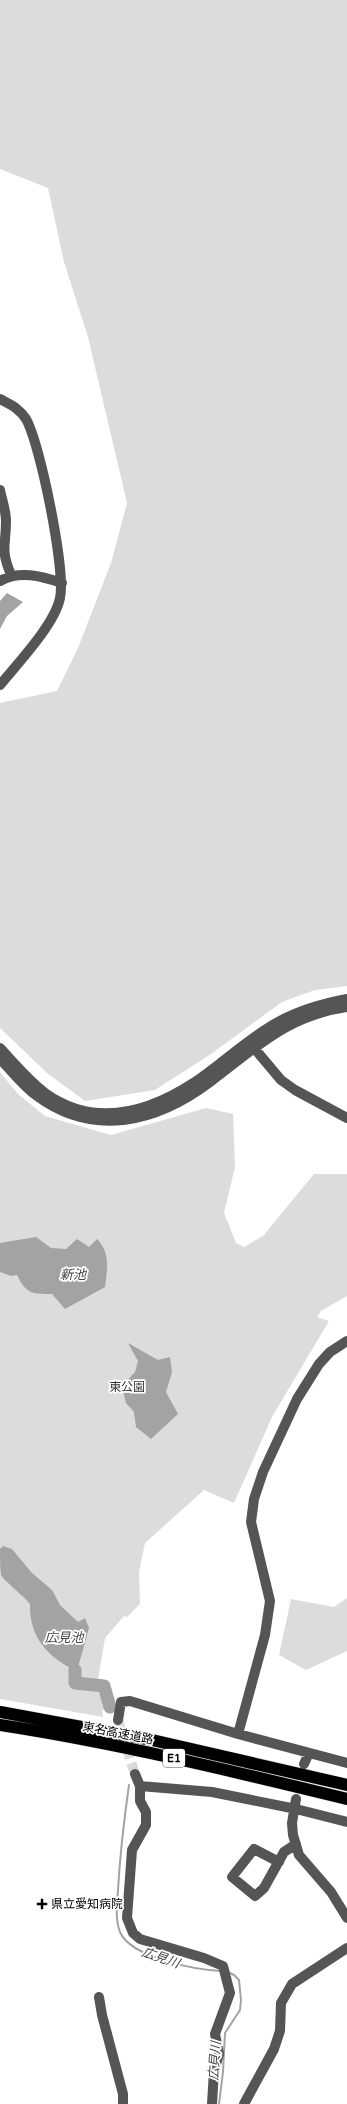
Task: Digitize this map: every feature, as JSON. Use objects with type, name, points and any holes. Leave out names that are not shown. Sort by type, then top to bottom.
[{"type":"highway","name":"東名高速道路","points":[[0,1712],[159,1741],[347,1786]]},
{"type":"highway","name":"東名高速道路","points":[[0,1725],[92,1741],[220,1768],[347,1799]]},
{"type":"street","points":[[0,399],[18,408],[27,420],[37,449],[57,542],[62,583],[60,599],[52,618],[0,685]]},
{"type":"street","points":[[0,490],[6,519],[2,548],[3,560],[10,575]]},
{"type":"street","points":[[0,581],[10,575],[22,574],[62,583]]},
{"type":"street","points":[[0,1048],[45,1093],[71,1106],[106,1114],[128,1112],[174,1095],[251,1044],[291,1015],[347,999]]},
{"type":"street","points":[[0,1059],[36,1095],[56,1108],[78,1117],[116,1121],[157,1113],[181,1102],[210,1083],[251,1044],[308,1018],[347,1007]]},
{"type":"street","points":[[251,1044],[281,1080],[295,1090],[347,1118]]},
{"type":"street","points":[[238,1734],[264,1635],[270,1601],[251,1522],[254,1499],[263,1472],[297,1399],[319,1364],[330,1352],[347,1341]]},
{"type":"street","points":[[118,1720],[121,1702],[130,1701],[238,1734],[347,1763]]},
{"type":"street","points":[[304,1764],[308,1753]]},
{"type":"street","points":[[135,1774],[140,1786],[140,1801],[146,1812],[146,1825],[132,1850],[128,1918],[133,1933],[140,1939],[204,1958],[223,1966],[230,1993],[215,2034],[219,2054],[214,2071],[212,2104]]},
{"type":"street","points":[[140,1786],[212,1792],[296,1804],[347,1822]]},
{"type":"street","points":[[296,1804],[292,1823],[299,1855],[331,1892],[347,1918]]},
{"type":"street","points":[[279,1862],[254,1849],[232,1877],[255,1896],[264,1888],[279,1862],[284,1852],[296,1844]]},
{"type":"street","points":[[244,2104],[274,2049],[280,2031],[281,2003],[292,1984],[347,1948]]},
{"type":"street","points":[[99,1997],[102,2016],[123,2094],[123,2104]]},
{"type":"green space","points":[[0,0],[347,0],[347,986],[315,990],[282,1002],[211,1054],[155,1090],[85,1101],[47,1073],[0,1028],[0,703],[57,691],[78,648],[111,563],[127,503],[88,337],[64,262],[48,188],[0,169]]},
{"type":"green space","name":"東公園","points":[[0,1072],[18,1094],[45,1116],[111,1135],[206,1108],[233,1114],[235,1167],[224,1213],[236,1243],[244,1247],[263,1236],[314,1174],[347,1174],[347,1296],[321,1311],[317,1317],[329,1321],[272,1417],[234,1503],[204,1490],[145,1543],[139,1572],[140,1604],[127,1617],[124,1616],[105,1638],[98,1679],[113,1712],[102,1710],[103,1717],[0,1699]]},
{"type":"green space","points":[[347,1598],[347,1651],[306,1670],[279,1655],[291,1599],[334,1607]]},
{"type":"water","points":[[7,593],[23,602],[7,616],[0,629],[0,601]]},
{"type":"water","name":"新池","points":[[36,1237],[51,1248],[66,1249],[77,1239],[89,1247],[97,1239],[104,1250],[107,1262],[105,1287],[65,1309],[52,1294],[30,1292],[23,1286],[17,1275],[11,1276],[0,1272],[0,1243]]},
{"type":"water","points":[[128,1343],[158,1360],[170,1357],[172,1372],[166,1392],[178,1414],[151,1439],[136,1427],[134,1412],[126,1403],[122,1386],[135,1372],[138,1361]]},
{"type":"water","name":"広見池","points":[[3,1546],[12,1549],[32,1573],[52,1590],[60,1605],[78,1622],[85,1618],[89,1628],[77,1671],[57,1660],[42,1645],[33,1627],[30,1604],[1,1575],[0,1549]]},
{"type":"waterway","name":"広見川","points":[[75,1670],[75,1683],[104,1686],[110,1707]]},
{"type":"waterway","name":"広見川","points":[[129,1785],[122,1838],[117,1901],[117,1917],[120,1932],[127,1941],[137,1949],[151,1956],[182,1965],[222,1971]]},
{"type":"waterway","name":"広貝川","points":[[219,2104],[223,2072],[225,2033],[240,2010],[241,2000],[239,1980],[228,1972]]},
{"type":"tunnel","points":[[118,1720],[135,1774]]},
{"type":"place","name":"県立愛知病院","points":[[42,1904]]}]
